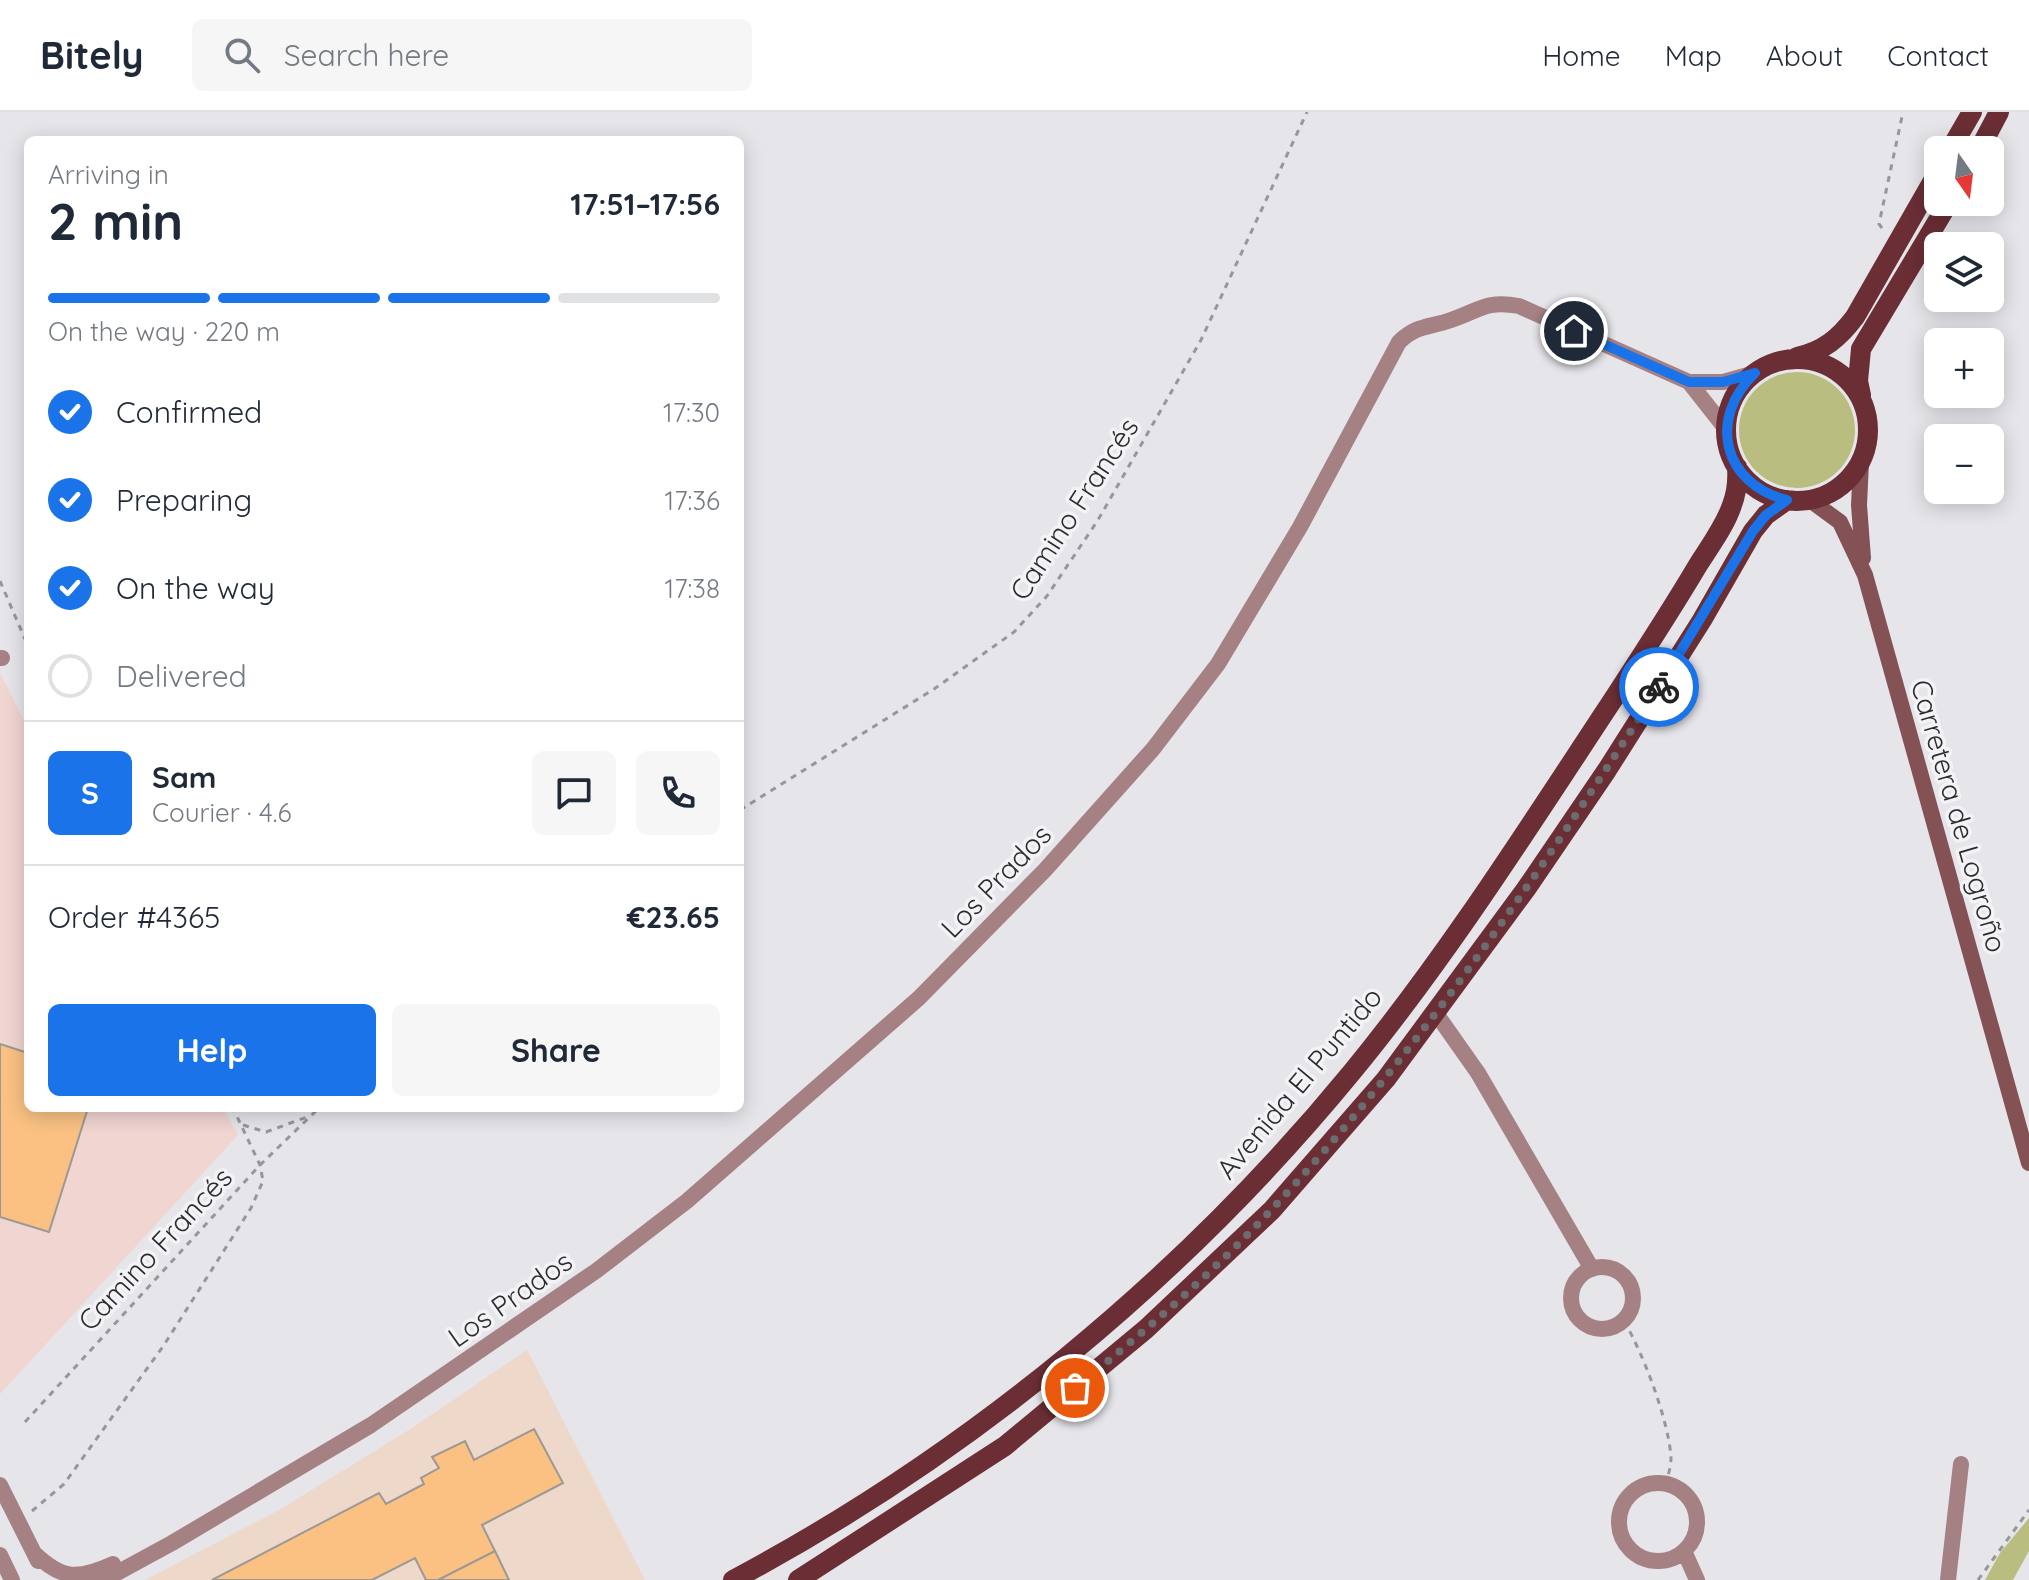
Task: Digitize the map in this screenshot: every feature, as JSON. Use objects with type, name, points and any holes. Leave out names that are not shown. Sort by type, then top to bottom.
[{"type":"main road","points":[[1958,136],[1972,112]]},
{"type":"main road","points":[[1986,136],[1999,112]]},
{"type":"main road","points":[[1861,462],[1840,487],[1810,500],[1787,500],[1759,489],[1737,467],[1729,449],[1726,429],[1737,392],[1755,373],[1782,361],[1824,349],[1841,336],[1924,197]]},
{"type":"main road","points":[[1865,575],[1859,505],[1861,462],[1867,443],[1868,423],[1858,381],[1861,349],[1941,216]]},
{"type":"main road","points":[[1782,361],[1802,359],[1821,363],[1839,372],[1853,386],[1863,403]]},
{"type":"main road","name":"Avenida El Puntido","points":[[733,1580],[843,1516],[937,1455],[990,1415],[1070,1353],[1155,1280],[1245,1193],[1353,1072],[1494,880],[1668,616],[1722,526],[1737,491],[1737,467]]},
{"type":"main road","points":[[798,1580],[1005,1446],[1146,1329],[1272,1210],[1386,1079],[1526,889],[1607,770],[1702,620],[1753,531],[1766,515],[1787,500]]},
{"type":"main road","points":[[1810,500],[1840,522],[1865,575]]},
{"type":"main road","name":"Carretera de Logroño","points":[[1865,575],[2029,1163]]},
{"type":"street","name":"Los Prados","points":[[230,1508],[371,1425],[596,1271],[687,1201],[919,998],[1045,870],[1133,771],[1218,664],[1300,527],[1399,342],[1410,332],[1424,325],[1450,321],[1485,305],[1509,305],[1689,382]]},
{"type":"street","points":[[1689,382],[1723,382],[1755,373]]},
{"type":"street","points":[[1689,382],[1726,429]]},
{"type":"street","points":[[1435,1012],[1478,1073],[1592,1269]]},
{"type":"street","points":[[1604,1267],[1615,1270],[1630,1284],[1633,1301],[1624,1321],[1614,1327],[1599,1329],[1584,1324],[1575,1314],[1571,1301],[1573,1287],[1580,1277],[1592,1269],[1604,1267]]},
{"type":"street","points":[[1948,1580],[1961,1464]]},
{"type":"street","points":[[1652,1483],[1666,1483],[1690,1499],[1696,1512],[1697,1526],[1693,1540],[1684,1551],[1672,1559],[1657,1561],[1643,1558],[1631,1550],[1623,1539],[1619,1525],[1627,1498],[1638,1488],[1652,1483]]},
{"type":"street","points":[[0,1485],[48,1580]]},
{"type":"street","points":[[34,1553],[57,1573],[78,1576],[93,1573],[230,1508]]},
{"type":"street","points":[[104,1580],[230,1508]]},
{"type":"street","points":[[1684,1551],[1697,1580]]},
{"type":"street","points":[[0,1555],[12,1580]]},
{"type":"path","name":"Camino Francés","points":[[744,808],[934,689],[1014,632],[1047,596],[1098,520],[1201,340],[1307,112]]},
{"type":"path","points":[[1901,237],[1887,235],[1879,224],[1903,112]]},
{"type":"path","points":[[0,581],[24,637]]},
{"type":"path","points":[[19,1522],[64,1484],[164,1345],[251,1208],[263,1181],[260,1165],[235,1112]]},
{"type":"path","name":"Camino Francés","points":[[25,1422],[260,1165],[315,1112]]},
{"type":"path","points":[[240,1123],[266,1132],[311,1116]]},
{"type":"path","points":[[1624,1321],[1634,1338],[1660,1411],[1671,1459],[1666,1483]]},
{"type":"path","points":[[1978,1580],[2029,1510]]},
{"type":"shaded area","points":[[0,673],[24,720],[24,1112],[225,1112],[238,1135],[0,1394]]},
{"type":"shaded area","points":[[527,1350],[645,1580],[145,1580],[281,1509],[412,1428]]},
{"type":"green space","points":[[1797,372],[1819,376],[1838,389],[1851,408],[1855,430],[1851,452],[1838,471],[1819,484],[1797,488],[1775,484],[1756,471],[1743,452],[1739,430],[1743,408],[1756,389],[1775,376]]},
{"type":"green space","points":[[2029,1518],[2029,1551],[2013,1580],[1985,1580],[2000,1553]]},
{"type":"building","points":[[0,1044],[24,1052],[24,1112],[87,1112],[49,1232],[0,1217]]},
{"type":"building","points":[[534,1429],[563,1483],[482,1525],[495,1551],[438,1580],[426,1580],[415,1558],[372,1580],[212,1580],[379,1493],[386,1504],[424,1484],[421,1478],[439,1468],[432,1457],[465,1441],[474,1460]]},
{"type":"building","points":[[495,1551],[509,1580],[438,1580]]},
{"type":"way so far","points":[[1075,1388],[1146,1329],[1272,1210],[1386,1079],[1526,889],[1659,687]]},
{"type":"route","points":[[1574,331],[1689,382],[1723,382],[1755,373],[1737,392],[1731,404],[1726,429],[1729,449],[1747,480],[1772,496],[1787,500],[1766,515],[1753,531],[1659,687]]}]
